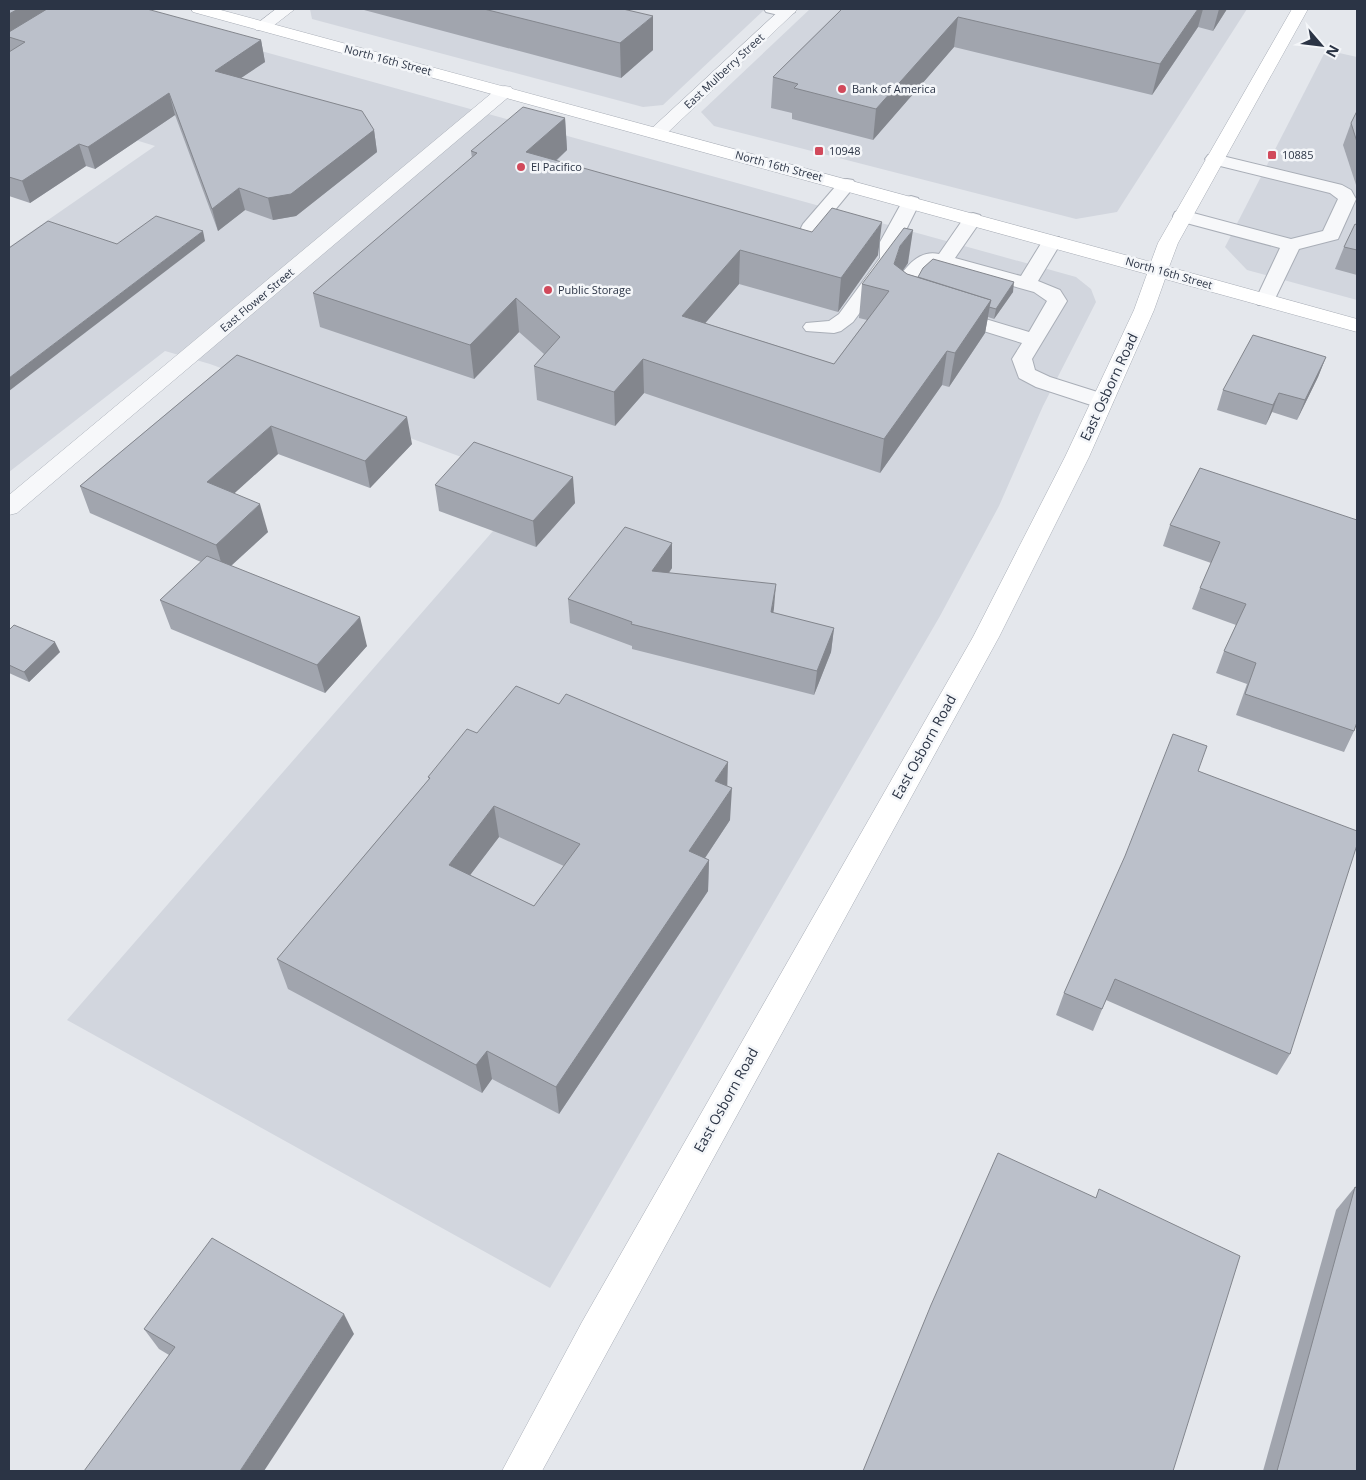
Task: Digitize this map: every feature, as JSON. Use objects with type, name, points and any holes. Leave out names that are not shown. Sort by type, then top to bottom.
[{"type":"main road","name":"North 16th Street","points":[[199,9],[847,184],[1357,326]]},
{"type":"main road","name":"East Osborn Road","points":[[522,1471],[609,1310],[986,637],[1070,472],[1144,310],[1168,243],[1300,9]]},
{"type":"street","points":[[262,26],[287,9]]},
{"type":"street","name":"East Mulberry Street","points":[[657,133],[783,10]]},
{"type":"street","name":"East Flower Street","points":[[9,507],[504,92]]},
{"type":"lane","points":[[1182,216],[1291,245],[1340,238],[1347,199],[1345,194],[1336,189],[1214,159]]},
{"type":"lane","points":[[810,228],[847,184]]},
{"type":"lane","points":[[813,327],[834,326],[846,318],[890,258],[890,242],[911,202]]},
{"type":"lane","points":[[944,260],[972,219]]},
{"type":"lane","points":[[1026,284],[1052,241]]},
{"type":"lane","points":[[1265,300],[1291,245]]},
{"type":"lane","points":[[1034,340],[910,302],[902,296],[903,288],[923,260],[933,258],[1026,284],[1053,294],[1057,301],[1034,340],[1022,359],[1026,373],[1043,382],[1102,401]]},
{"type":"shaded area","points":[[310,9],[765,9],[663,105],[643,107],[312,19]]},
{"type":"shaded area","points":[[810,9],[1247,9],[1117,212],[1076,219],[714,126],[701,112]]},
{"type":"shaded area","points":[[128,14],[1076,277],[1091,289],[1096,302],[1043,406],[999,506],[940,616],[550,1288],[67,1020],[534,484],[210,364],[165,351],[9,472],[9,247],[155,146],[9,101]]},
{"type":"shaded area","points":[[1326,50],[1357,57],[1357,300],[1247,270],[1225,247]]},
{"type":"building","points":[[9,9],[18,9],[9,14]]},
{"type":"building","points":[[47,9],[147,9],[261,40],[215,71],[362,111],[374,130],[291,194],[268,198],[239,188],[212,209],[169,93],[88,147],[79,144],[22,181],[9,177],[9,52],[25,42],[9,37],[9,32]]},
{"type":"building","points":[[484,9],[623,9],[653,16],[620,43]]},
{"type":"building","points":[[842,9],[1198,9],[1160,64],[958,17],[876,109],[794,88],[798,84],[773,77]]},
{"type":"building","points":[[523,107],[565,118],[526,152],[812,232],[832,208],[882,222],[841,278],[740,250],[682,316],[834,364],[889,291],[862,284],[904,228],[913,230],[900,246],[894,264],[907,274],[991,300],[955,353],[947,351],[884,439],[643,359],[614,392],[534,366],[560,337],[516,298],[470,345],[313,293],[477,153],[471,151]]},
{"type":"building","points":[[1357,111],[1357,142],[1351,123]]},
{"type":"building","points":[[156,216],[203,231],[9,378],[9,248],[48,221],[117,244]]},
{"type":"building","points":[[1355,224],[1357,225],[1357,250],[1344,247]]},
{"type":"building","points":[[933,259],[1014,282],[996,309],[989,307],[991,300],[918,277],[923,268]]},
{"type":"building","points":[[1253,335],[1326,357],[1305,400],[1279,393],[1273,405],[1223,390]]},
{"type":"building","points":[[237,355],[407,417],[365,461],[271,426],[207,482],[260,504],[216,545],[80,486]]},
{"type":"building","points":[[474,442],[573,477],[533,521],[435,485]]},
{"type":"building","points":[[1200,468],[1357,520],[1357,722],[1354,731],[1245,694],[1256,663],[1224,651],[1246,604],[1200,588],[1220,542],[1170,525]]},
{"type":"building","points":[[625,527],[672,543],[652,571],[776,584],[771,612],[834,628],[817,671],[631,624],[632,622],[568,599]]},
{"type":"building","points":[[207,556],[360,617],[317,665],[160,600]]},
{"type":"building","points":[[14,625],[55,642],[24,672],[9,665],[9,630]]},
{"type":"building","points":[[516,686],[559,704],[566,694],[728,762],[715,781],[732,788],[689,851],[709,860],[556,1087],[487,1051],[476,1065],[277,959],[430,778],[428,777],[467,729],[477,733]],"holes":[[[494,806],[580,844],[534,906],[449,865]]]},
{"type":"building","points":[[1173,734],[1207,746],[1198,771],[1357,831],[1357,845],[1290,1054],[1115,979],[1102,1009],[1064,993],[1125,856]]},
{"type":"building","points":[[998,1153],[1096,1198],[1099,1189],[1240,1256],[1173,1471],[863,1471],[931,1305]]},
{"type":"building","points":[[1355,1187],[1357,1188],[1357,1471],[1277,1471]]},
{"type":"building","points":[[212,1238],[344,1314],[240,1471],[84,1471],[175,1347],[144,1329]]},
{"type":"place","name":"Bank of America","points":[[842,89]]},
{"type":"place","name":"10948","points":[[819,151]]},
{"type":"place","name":"10885","points":[[1272,155]]},
{"type":"place","name":"El Pacifico","points":[[521,167]]},
{"type":"place","name":"Public Storage","points":[[548,290]]}]
